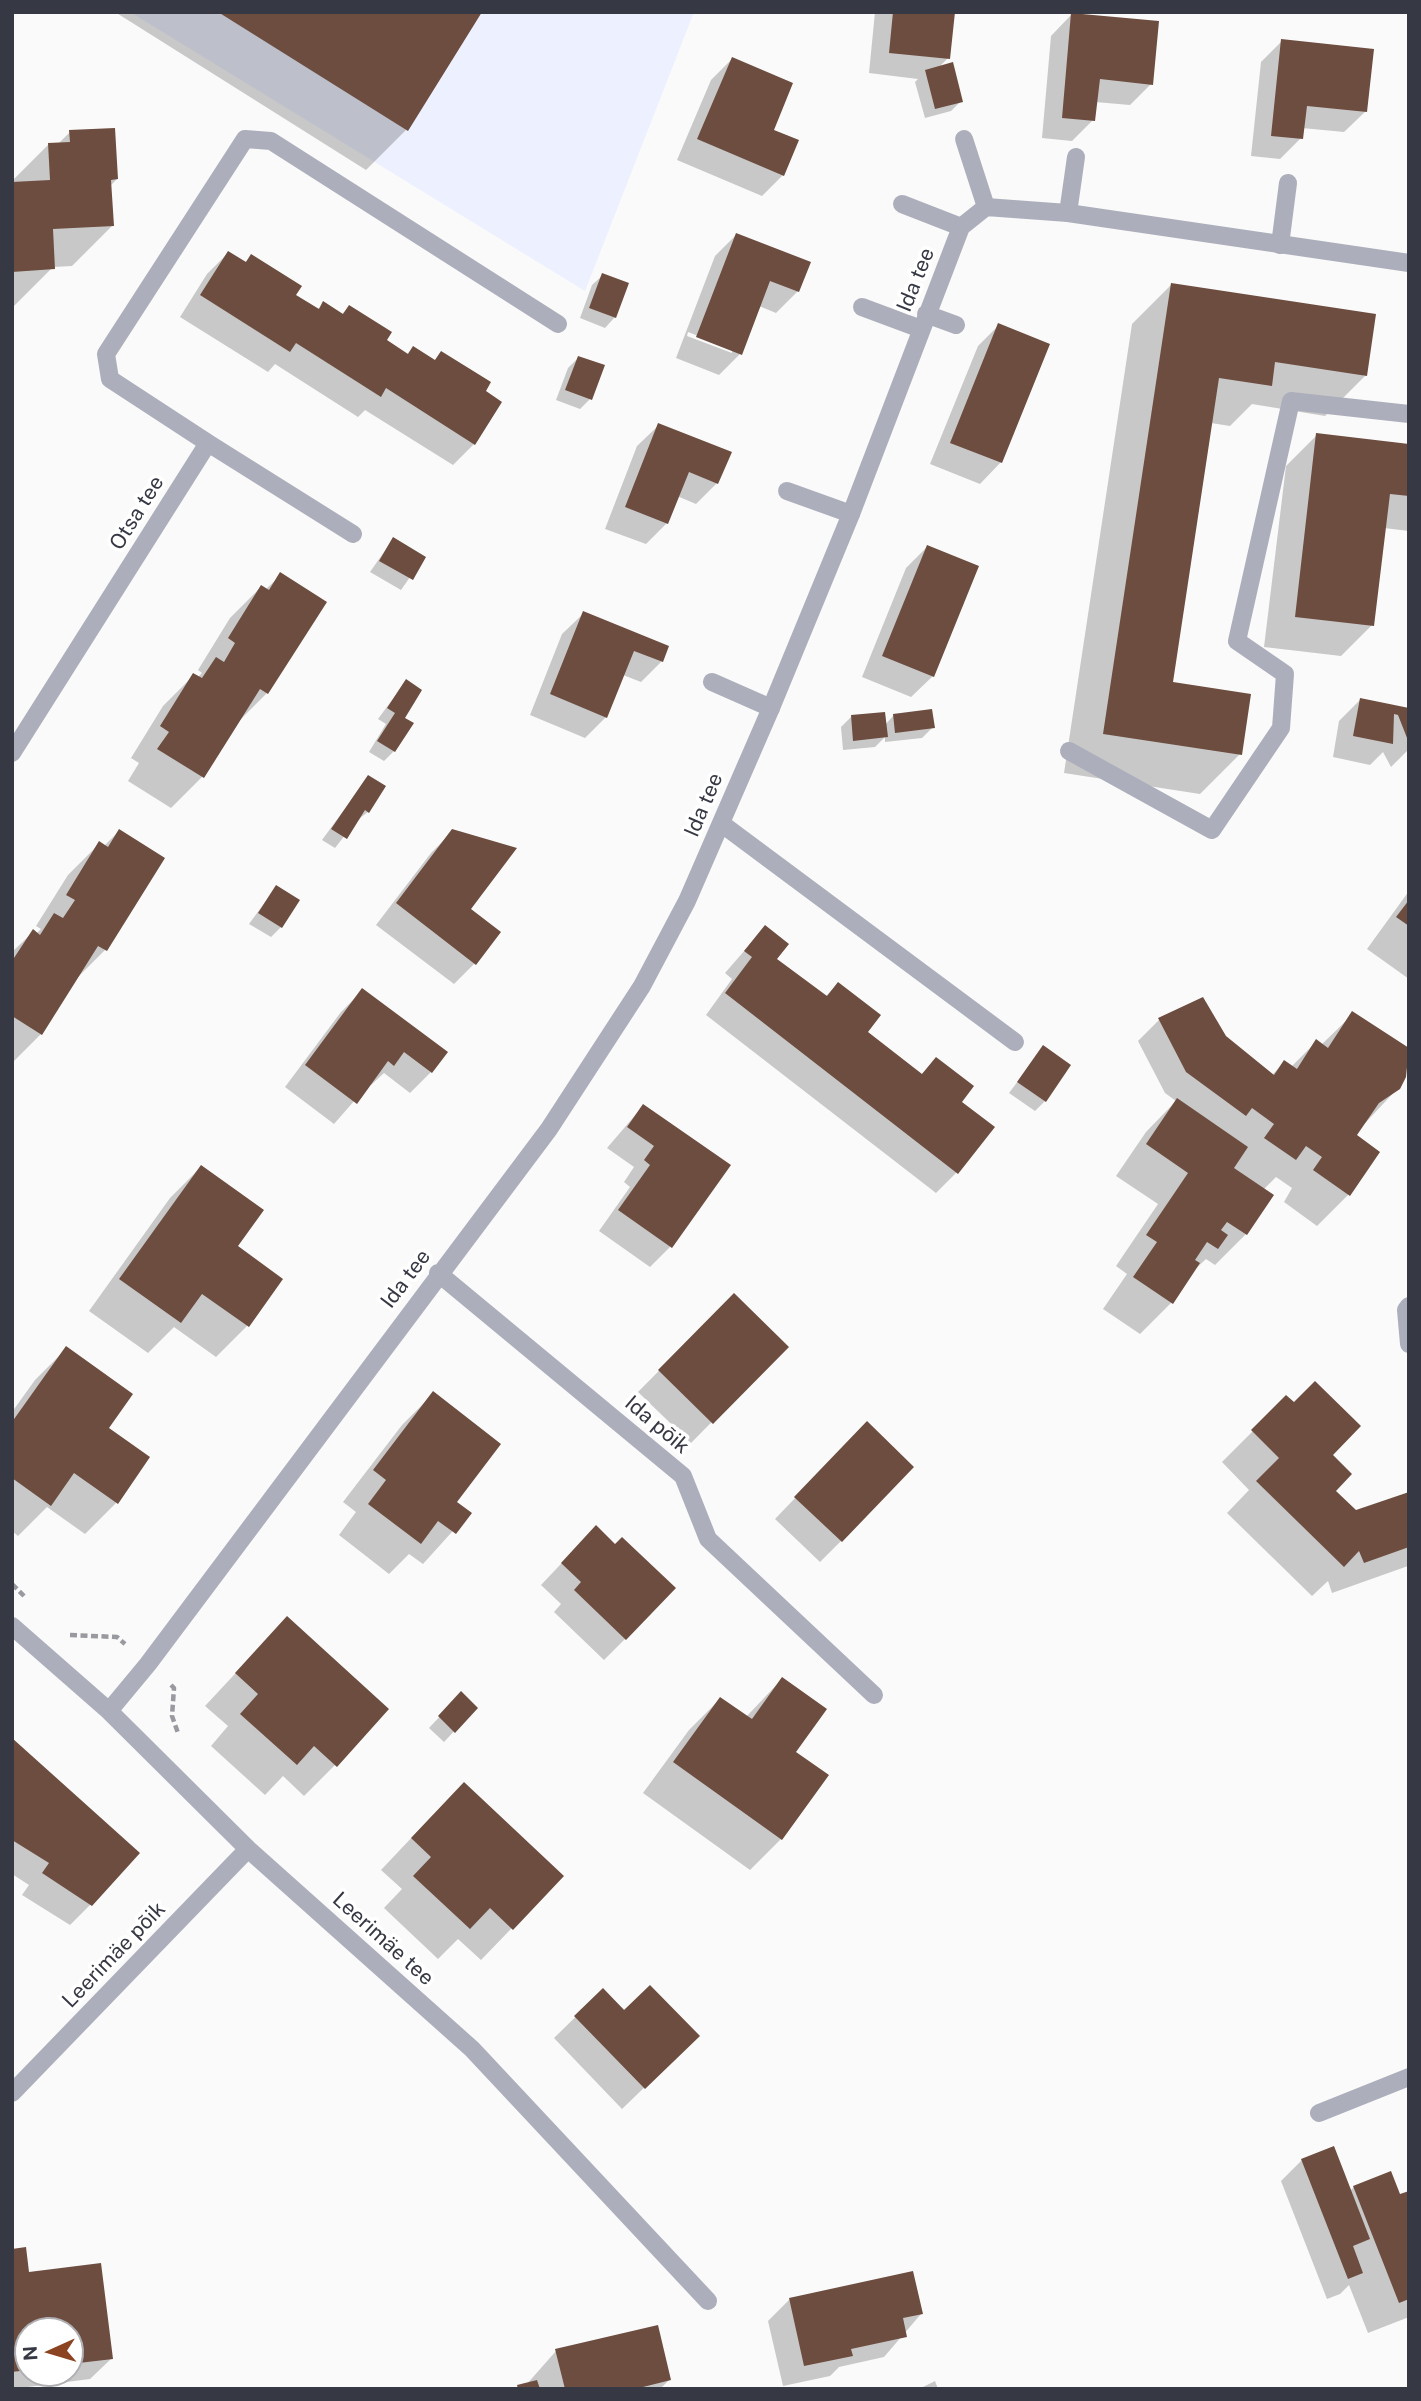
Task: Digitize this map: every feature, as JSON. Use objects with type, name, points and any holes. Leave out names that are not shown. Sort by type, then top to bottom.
[{"type":"street","points":[[353,534],[110,379],[106,354],[245,139],[271,141],[558,324]]},
{"type":"street","points":[[964,139],[986,207],[1069,213],[1409,263]]},
{"type":"street","points":[[1069,213],[1076,157]]},
{"type":"street","points":[[1280,245],[1289,183]]},
{"type":"street","points":[[902,204],[961,227]]},
{"type":"street","name":"Ida tee","points":[[108,1711],[148,1664],[438,1273],[549,1129],[642,986],[687,901],[771,708],[851,514],[961,227],[986,207]]},
{"type":"street","points":[[862,307],[923,322],[957,325]]},
{"type":"street","points":[[1069,751],[1212,830],[1281,728],[1284,674],[1237,641],[1290,401],[1409,414]]},
{"type":"street","name":"Otsa tee","points":[[12,753],[208,443]]},
{"type":"street","points":[[787,491],[851,514]]},
{"type":"street","points":[[712,682],[771,708]]},
{"type":"street","points":[[722,824],[1016,1042]]},
{"type":"street","name":"Ida põik","points":[[438,1273],[682,1476],[708,1539],[874,1695]]},
{"type":"street","points":[[1409,1306],[1409,1344]]},
{"type":"street","name":"Leerimäe tee","points":[[12,1626],[108,1711],[248,1849],[472,2049],[708,2301]]},
{"type":"street","name":"Leerimäe põik","points":[[12,2093],[248,1849]]},
{"type":"street","points":[[1319,2113],[1409,2077]]},
{"type":"shaded area","points":[[130,12],[694,12],[585,291]]},
{"type":"building","points":[[218,12],[482,12],[408,131]]},
{"type":"building","points":[[893,12],[955,12],[950,59],[889,53]]},
{"type":"building","points":[[1071,13],[1159,21],[1153,85],[1100,79],[1095,121],[1062,118]]},
{"type":"building","points":[[1281,39],[1374,49],[1367,112],[1307,106],[1303,139],[1271,136]]},
{"type":"building","points":[[732,57],[793,83],[774,130],[799,140],[784,176],[697,139]]},
{"type":"building","points":[[953,62],[963,102],[935,109],[925,70]]},
{"type":"building","points":[[115,128],[118,179],[111,180],[114,226],[53,229],[55,269],[12,272],[12,182],[50,180],[48,143],[70,142],[69,130]]},
{"type":"building","points":[[736,233],[811,262],[799,292],[770,281],[742,355],[696,337]]},
{"type":"building","points":[[228,251],[246,262],[251,254],[302,286],[296,295],[319,309],[323,301],[343,314],[349,305],[392,332],[387,340],[408,354],[413,346],[435,360],[441,351],[491,382],[486,391],[502,402],[475,445],[386,388],[381,397],[296,343],[290,352],[200,295]]},
{"type":"building","points":[[602,273],[629,283],[616,318],[589,308]]},
{"type":"building","points":[[1171,283],[1376,314],[1367,376],[1275,362],[1272,386],[1219,378],[1173,682],[1251,694],[1242,755],[1103,734]]},
{"type":"building","points":[[998,323],[1050,344],[1002,463],[950,443]]},
{"type":"building","points":[[578,356],[605,365],[592,400],[565,390]]},
{"type":"building","points":[[658,423],[732,452],[718,484],[689,472],[668,524],[625,507]]},
{"type":"building","points":[[1316,433],[1409,444],[1409,496],[1390,494],[1374,626],[1295,617]]},
{"type":"building","points":[[393,537],[426,557],[413,580],[379,561]]},
{"type":"building","points":[[927,545],[979,566],[934,677],[882,656]]},
{"type":"building","points":[[280,572],[327,602],[268,694],[260,689],[204,778],[157,749],[169,732],[160,726],[193,673],[202,678],[216,657],[224,662],[235,643],[228,638],[261,585],[269,590]]},
{"type":"building","points":[[583,611],[669,646],[663,662],[634,651],[607,718],[550,694]]},
{"type":"building","points":[[406,679],[422,690],[405,718],[414,723],[395,752],[377,741],[395,713],[387,708]]},
{"type":"building","points":[[1360,698],[1409,708],[1409,743],[1398,715],[1394,714],[1393,744],[1353,736]]},
{"type":"building","points":[[932,709],[935,728],[895,733],[893,714]]},
{"type":"building","points":[[885,712],[888,737],[853,741],[851,715]]},
{"type":"building","points":[[368,775],[386,786],[369,813],[365,810],[347,839],[331,829]]},
{"type":"building","points":[[119,829],[165,858],[107,951],[98,946],[42,1035],[12,1016],[12,961],[33,929],[40,935],[54,913],[63,918],[75,900],[66,895],[99,841],[108,847]]},
{"type":"building","points":[[452,829],[517,848],[471,909],[501,932],[476,965],[396,903]]},
{"type":"building","points":[[276,885],[300,900],[282,928],[258,913]]},
{"type":"building","points":[[1409,900],[1409,926],[1396,917]]},
{"type":"building","points":[[765,925],[789,944],[777,959],[827,996],[838,982],[881,1015],[868,1032],[922,1074],[936,1057],[974,1086],[962,1102],[995,1127],[958,1174],[725,993],[752,957],[744,951]]},
{"type":"building","points":[[362,988],[448,1052],[432,1073],[404,1052],[394,1066],[388,1061],[357,1104],[305,1065]]},
{"type":"building","points":[[1203,997],[1226,1036],[1274,1075],[1284,1060],[1297,1069],[1316,1039],[1328,1048],[1352,1011],[1409,1048],[1406,1077],[1400,1089],[1379,1103],[1357,1135],[1380,1152],[1350,1196],[1313,1170],[1322,1157],[1306,1146],[1296,1160],[1264,1138],[1274,1124],[1252,1108],[1246,1116],[1186,1072],[1158,1018]]},
{"type":"building","points":[[1043,1045],[1071,1065],[1046,1102],[1017,1082]]},
{"type":"building","points":[[1177,1098],[1248,1147],[1234,1168],[1274,1195],[1247,1235],[1227,1222],[1221,1230],[1228,1235],[1218,1249],[1207,1242],[1195,1260],[1200,1263],[1173,1304],[1133,1277],[1157,1242],[1146,1235],[1188,1173],[1146,1144]]},
{"type":"building","points":[[643,1104],[731,1165],[672,1248],[618,1210],[650,1165],[644,1160],[654,1146],[627,1127]]},
{"type":"building","points":[[201,1165],[264,1210],[238,1246],[283,1279],[249,1327],[202,1294],[181,1323],[119,1279]]},
{"type":"building","points":[[734,1293],[789,1347],[713,1424],[658,1370]]},
{"type":"building","points":[[66,1346],[133,1394],[109,1428],[150,1457],[118,1504],[74,1473],[51,1506],[12,1478],[12,1422]]},
{"type":"building","points":[[1315,1381],[1361,1426],[1333,1455],[1352,1474],[1336,1491],[1356,1510],[1409,1492],[1409,1547],[1364,1563],[1359,1551],[1344,1567],[1256,1481],[1279,1458],[1251,1430],[1286,1395],[1294,1402]]},
{"type":"building","points":[[433,1391],[501,1444],[457,1502],[472,1513],[456,1534],[438,1521],[421,1544],[368,1504],[386,1480],[373,1470]]},
{"type":"building","points":[[867,1421],[914,1467],[842,1542],[794,1497]]},
{"type":"building","points":[[596,1525],[615,1544],[622,1537],[676,1588],[626,1640],[574,1590],[581,1582],[561,1563]]},
{"type":"building","points":[[287,1616],[389,1709],[337,1767],[314,1746],[297,1765],[240,1714],[258,1694],[235,1673]]},
{"type":"building","points":[[782,1677],[827,1709],[796,1752],[829,1775],[782,1840],[673,1762],[720,1697],[752,1719]]},
{"type":"building","points":[[461,1691],[478,1708],[455,1733],[438,1716]]},
{"type":"building","points":[[12,1738],[140,1853],[92,1906],[42,1873],[49,1863],[12,1840]]},
{"type":"building","points":[[464,1782],[564,1876],[513,1930],[490,1908],[470,1929],[413,1876],[431,1857],[411,1838]]},
{"type":"building","points":[[650,1985],[700,2036],[645,2089],[574,2016],[603,1988],[624,2010]]},
{"type":"building","points":[[1334,2146],[1370,2239],[1353,2246],[1363,2273],[1348,2279],[1301,2159]]},
{"type":"building","points":[[1391,2171],[1400,2194],[1409,2191],[1409,2299],[1399,2303],[1353,2186]]},
{"type":"building","points":[[26,2247],[29,2272],[101,2263],[113,2359],[84,2362],[84,2317],[14,2317],[12,2372],[12,2249]]},
{"type":"building","points":[[913,2271],[923,2314],[903,2318],[907,2337],[851,2349],[853,2356],[804,2366],[789,2298]]},
{"type":"building","points":[[658,2325],[671,2380],[635,2389],[565,2389],[555,2349]]},
{"type":"building","points":[[537,2380],[540,2389],[518,2389],[517,2385]]}]
